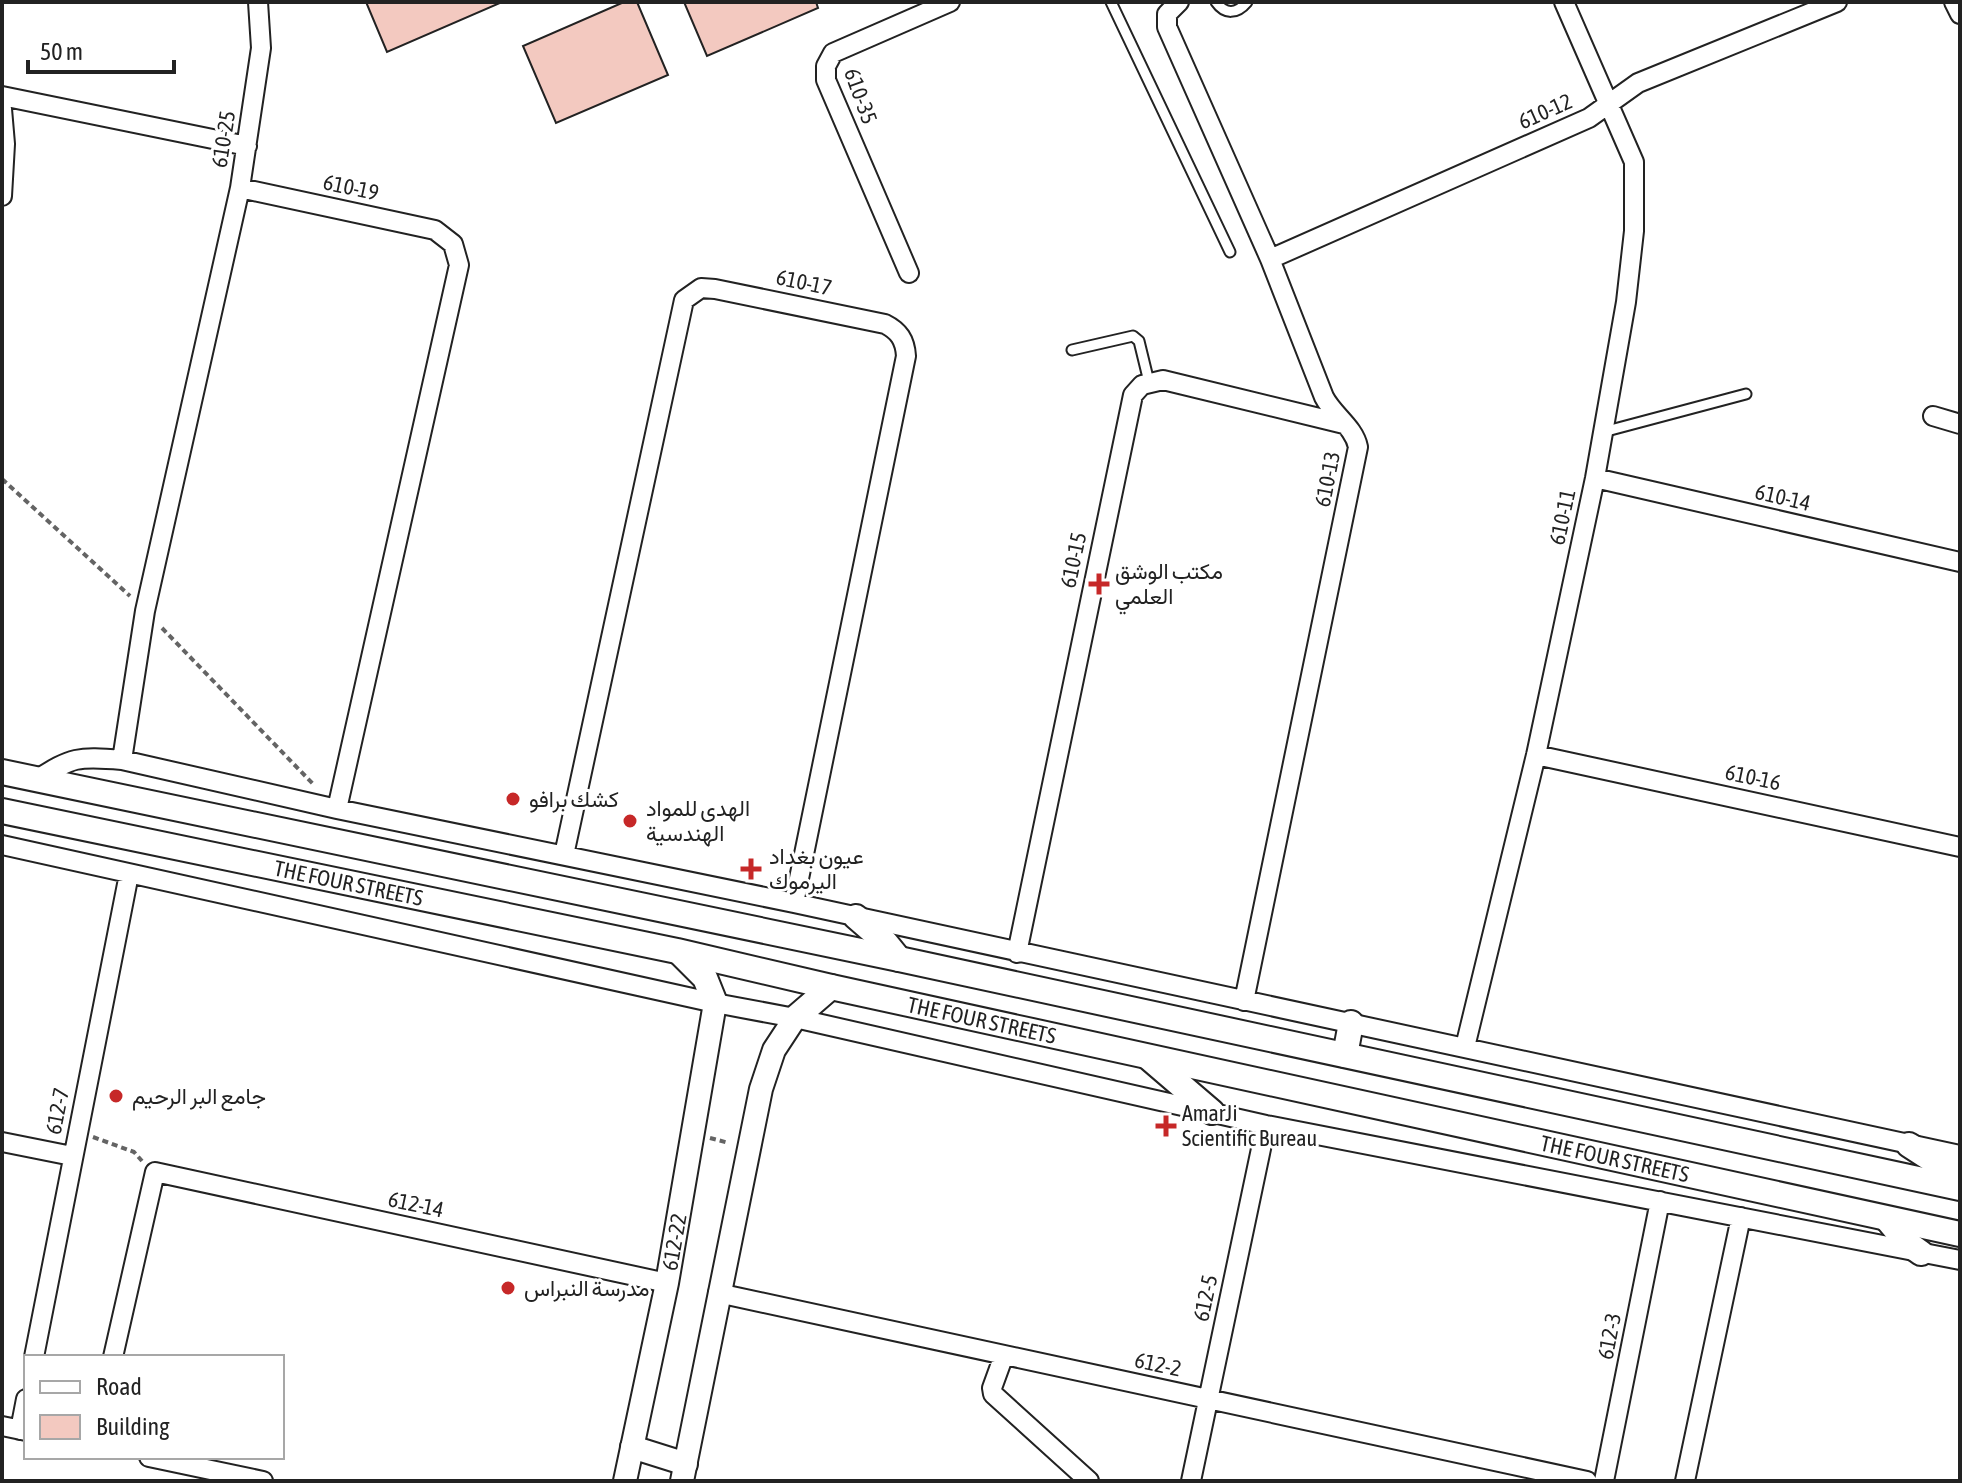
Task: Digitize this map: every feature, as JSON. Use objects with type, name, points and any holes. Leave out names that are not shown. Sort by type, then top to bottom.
[{"type":"main road","name":"THE FOUR STREETS","points":[[2,772],[899,959],[1960,1188]]},
{"type":"main road","name":"THE FOUR STREETS","points":[[2,811],[677,951],[1960,1234]]},
{"type":"main road","points":[[856,917],[899,959]]},
{"type":"main road","points":[[677,951],[705,978],[715,1003]]},
{"type":"main road","points":[[981,1019],[992,1014],[999,1004],[1001,992],[997,981]]},
{"type":"main road","points":[[795,1018],[831,987]]},
{"type":"main road","points":[[1039,1031],[1035,1010],[1040,1000],[1049,993]]},
{"type":"main road","points":[[1345,1055],[1351,1023]]},
{"type":"main road","points":[[1147,1057],[1212,1112]]},
{"type":"main road","points":[[1909,1145],[1960,1178]]},
{"type":"main road","points":[[1887,1219],[1907,1243],[1921,1253]]},
{"type":"street","name":"610-25","points":[[240,188],[261,48],[258,2]]},
{"type":"street","name":"610-35","points":[[909,273],[826,80],[826,66],[833,53],[950,2]]},
{"type":"street","name":"610-11","points":[[1465,1047],[1536,755],[1595,478],[1626,302],[1634,231],[1634,162],[1564,2]]},
{"type":"street","name":"610-12","points":[[1270,259],[1581,122],[1638,83],[1837,2]]},
{"type":"street","points":[[1954,2],[1960,14]]},
{"type":"street","name":"610-13","points":[[1177,3],[1167,14],[1167,27],[1270,259],[1324,397],[1354,434],[1358,447],[1244,1001]]},
{"type":"street","points":[[2,96],[247,146]]},
{"type":"street","points":[[2,109],[5,144],[2,196]]},
{"type":"street","points":[[122,760],[145,611],[240,188]]},
{"type":"street","name":"610-19","points":[[240,188],[435,230],[446,235],[458,254],[459,265],[337,809]]},
{"type":"street","name":"610-17","points":[[564,855],[681,306],[695,291],[709,288],[838,314],[892,328],[903,340],[906,356],[794,903]]},
{"type":"street","points":[[1149,382],[1163,380],[1344,424]]},
{"type":"street","name":"610-15","points":[[1017,953],[1130,402],[1137,389],[1149,382]]},
{"type":"street","points":[[1933,416],[1960,424]]},
{"type":"street","name":"610-14","points":[[1595,478],[1960,562]]},
{"type":"street","name":"610-16","points":[[1536,755],[1960,847]]},
{"type":"street","points":[[36,780],[67,760],[122,760],[337,809],[794,903],[1960,1155]]},
{"type":"street","points":[[2,845],[795,1018],[1266,1125],[1960,1260]]},
{"type":"street","name":"612-7","points":[[34,1355],[129,874]]},
{"type":"street","name":"612-22","points":[[625,1481],[667,1283],[715,1003]]},
{"type":"street","points":[[632,1447],[684,1472],[766,1069],[783,1032],[795,1018]]},
{"type":"street","name":"612-5","points":[[1191,1481],[1266,1125]]},
{"type":"street","points":[[2,1142],[72,1156]]},
{"type":"street","points":[[113,1355],[155,1172]]},
{"type":"street","name":"612-14","points":[[155,1172],[667,1283]]},
{"type":"street","name":"612-3","points":[[1604,1481],[1660,1201]]},
{"type":"street","points":[[1685,1481],[1741,1217]]},
{"type":"street","name":"612-2","points":[[718,1293],[1587,1481]]},
{"type":"street","points":[[1004,1355],[992,1388],[993,1394],[1089,1481]]},
{"type":"street","points":[[16,1429],[24,1405]]},
{"type":"street","points":[[158,1459],[263,1481]]},
{"type":"lane","points":[[1111,2],[1230,252]]},
{"type":"lane","points":[[1216,2],[1229,12],[1237,11],[1247,2]]},
{"type":"lane","points":[[1072,350],[1133,336],[1139,341],[1149,382]]},
{"type":"lane","points":[[1603,432],[1746,394]]},
{"type":"path","points":[[2,479],[145,611],[337,809]]},
{"type":"path","points":[[77,1133],[134,1152],[155,1172]]},
{"type":"path","points":[[692,1133],[748,1148]]},
{"type":"building","points":[[366,2],[499,2],[500,3],[387,52]]},
{"type":"building","points":[[624,2],[637,2],[668,75],[556,123],[523,46]]},
{"type":"building","points":[[684,2],[816,2],[818,8],[707,56]]},
{"type":"place","name":"مكتب الوشق العلمي","points":[[1099,584]]},
{"type":"place","name":"كشك برافو","points":[[513,799]]},
{"type":"place","name":"الهدى للمواد الهندسية","points":[[630,821]]},
{"type":"place","name":"عيون بغداد اليرموك","points":[[751,869]]},
{"type":"place","name":"جامع البر الرحيم","points":[[116,1096]]},
{"type":"place","name":"AmarJi Scientific Bureau","points":[[1166,1126]]},
{"type":"place","name":"مدرسة النبراس","points":[[508,1288]]}]
